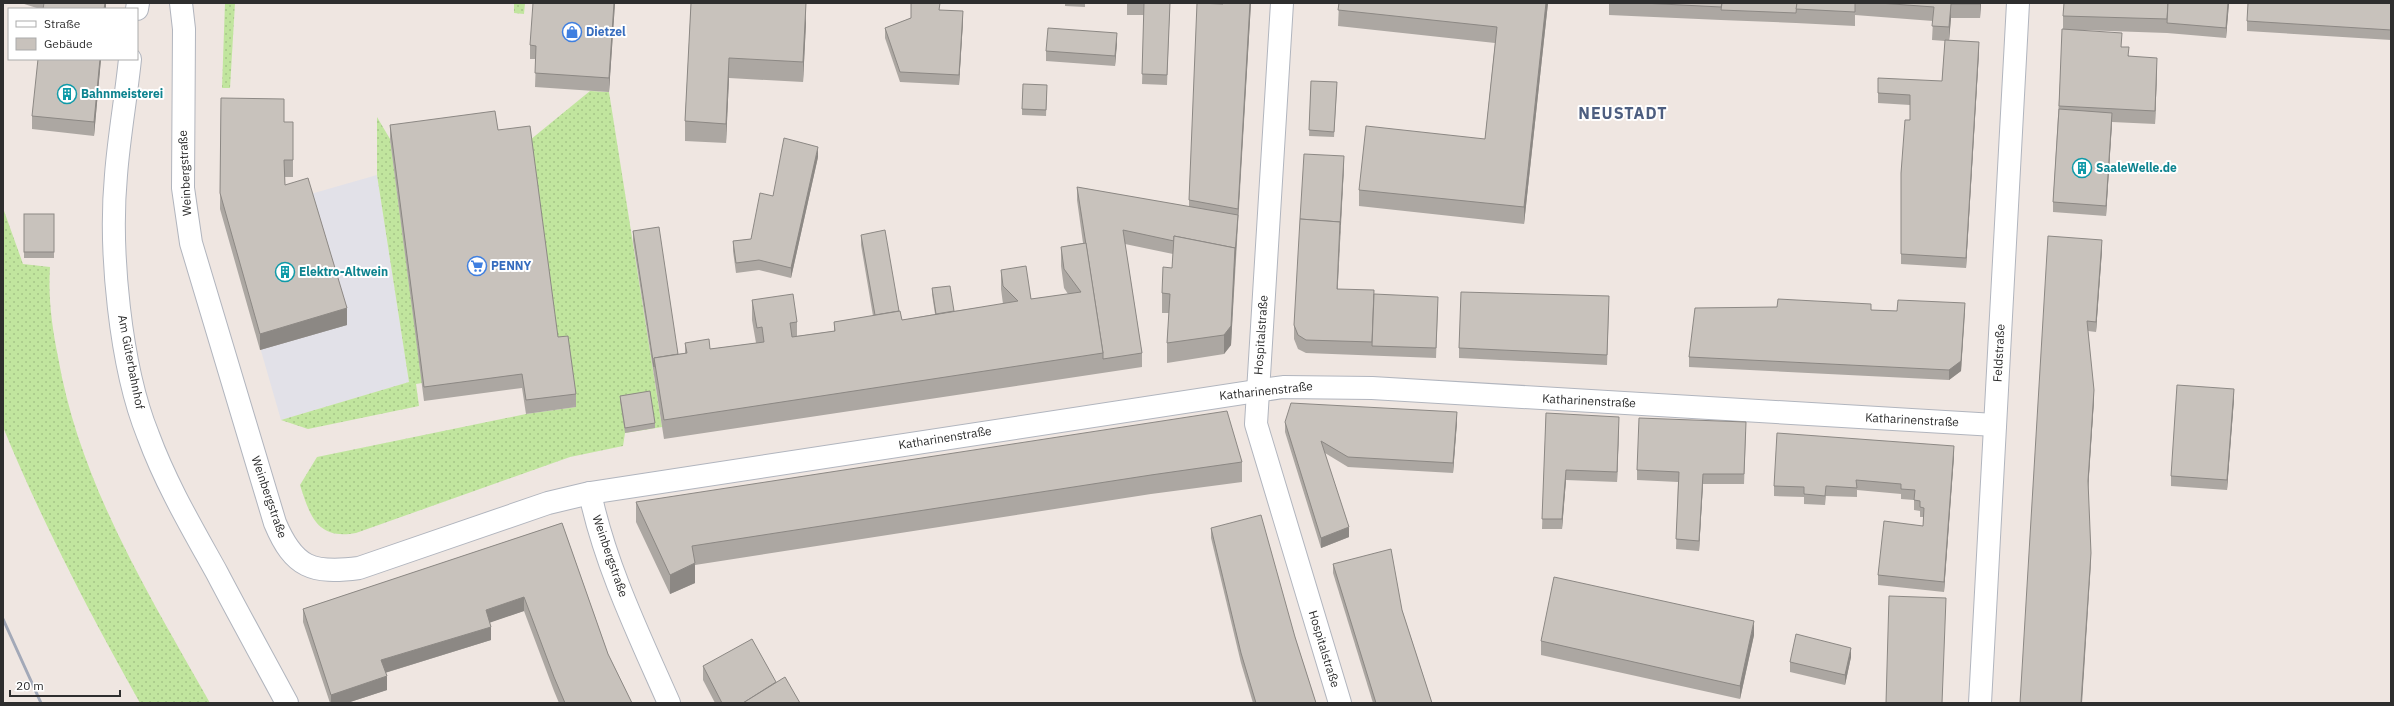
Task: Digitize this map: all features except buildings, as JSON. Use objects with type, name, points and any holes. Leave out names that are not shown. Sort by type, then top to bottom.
[{"type":"street","name":"Weinbergstraße","points":[[181,3],[184,30],[183,188],[191,243],[275,523],[287,548],[297,559],[317,569],[329,571],[359,568],[548,503],[590,493],[603,541],[637,631],[668,703]]},
{"type":"street","name":"Hospitalstraße","points":[[1282,3],[1256,424],[1340,703]]},
{"type":"street","name":"Feldstraße","points":[[1980,703],[2018,3]]},
{"type":"street","name":"Am Güterbahnhof","points":[[130,60],[116,176],[115,226],[119,296],[134,394],[147,434],[168,483],[287,703]]},
{"type":"street","name":"Katharinenstraße","points":[[590,493],[1258,390],[1309,386],[1372,388],[1995,425]]},
{"type":"shaded area","points":[[377,175],[409,382],[281,420],[223,219]]},
{"type":"green space","points":[[225,3],[235,3],[230,88],[222,88]]},
{"type":"green space","points":[[514,3],[525,3],[524,14],[514,13]]},
{"type":"green space","points":[[590,91],[609,92],[662,427],[625,433],[623,446],[570,457],[356,533],[332,533],[324,529],[317,523],[307,507],[300,485],[317,457],[526,414],[576,407],[558,350],[530,140]]},
{"type":"green space","points":[[377,117],[390,139],[422,383],[416,384],[419,406],[308,429],[281,420],[409,382],[377,175]]},
{"type":"green space","points":[[3,208],[23,264],[50,267],[51,312],[54,335],[68,404],[82,449],[99,493],[140,579],[210,703],[140,703],[103,636],[50,533],[3,427]]},
{"type":"railway","points":[[3,619],[41,703]]},
{"type":"place","name":"Dietzel","points":[[572,32]]},
{"type":"place","name":"Bahnmeisterei","points":[[67,94]]},
{"type":"place","name":"SaaleWelle.de","points":[[2082,168]]},
{"type":"place","name":"PENNY","points":[[477,266]]},
{"type":"place","name":"Elektro-Altwein","points":[[285,272]]},
{"type":"district","name":"NEUSTADT","points":[[1623,113]]}]
